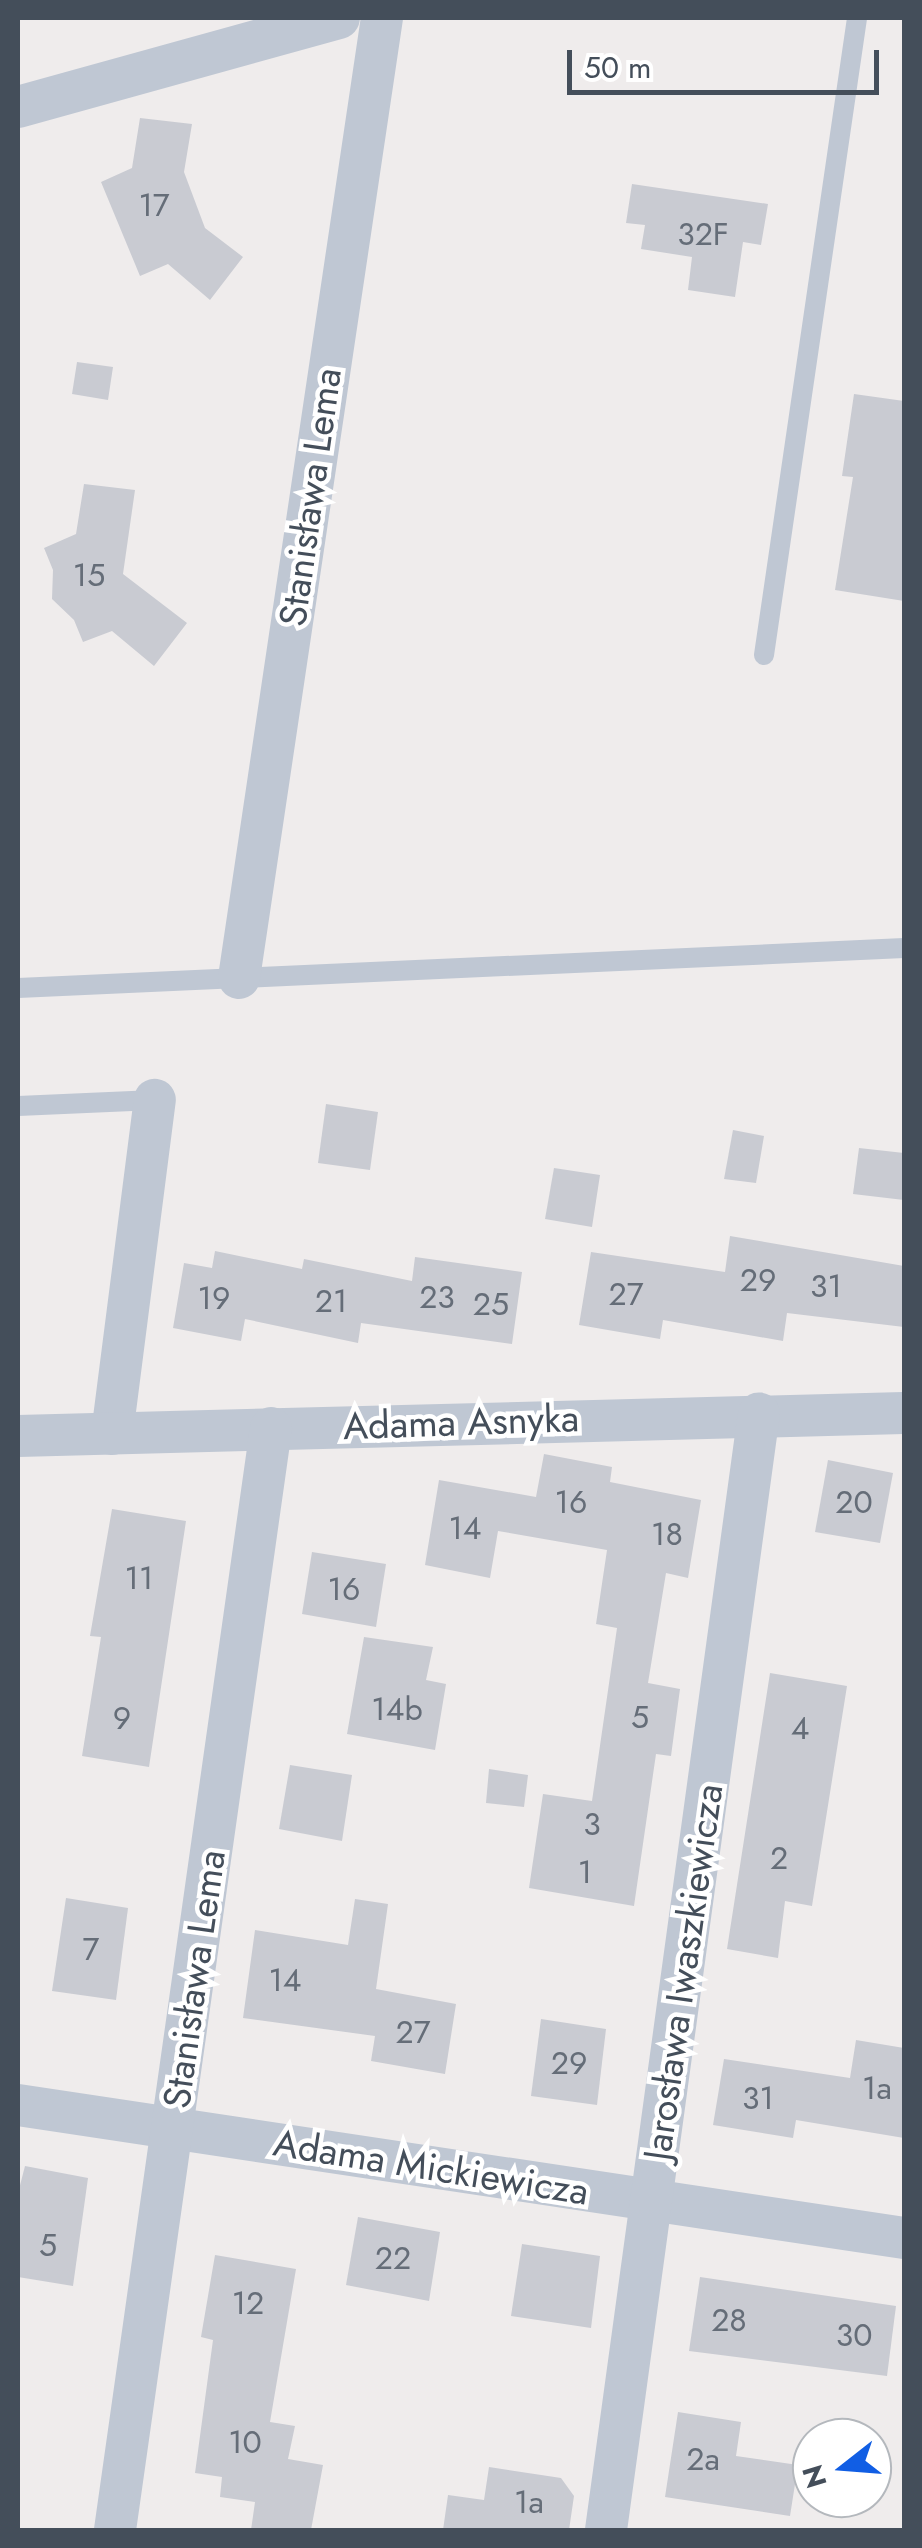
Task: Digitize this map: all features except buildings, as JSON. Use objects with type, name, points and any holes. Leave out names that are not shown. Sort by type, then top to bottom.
[{"type":"street","points":[[18,107],[339,18]]},
{"type":"street","name":"Stanisława Lema","points":[[239,978],[382,18]]},
{"type":"street","points":[[112,1434],[156,1100]]},
{"type":"street","name":"Adama Asnyka","points":[[18,1436],[758,1413],[904,1413]]},
{"type":"street","name":"Jarosława Iwaszkiewicza","points":[[606,2530],[758,1413]]},
{"type":"street","name":"Stanisława Lema","points":[[115,2530],[271,1428]]},
{"type":"street","name":"Adama Mickiewicza","points":[[18,2106],[904,2238]]},
{"type":"lane","points":[[764,655],[856,18]]},
{"type":"lane","points":[[18,988],[904,948]]},
{"type":"lane","points":[[18,1106],[156,1100]]}]
